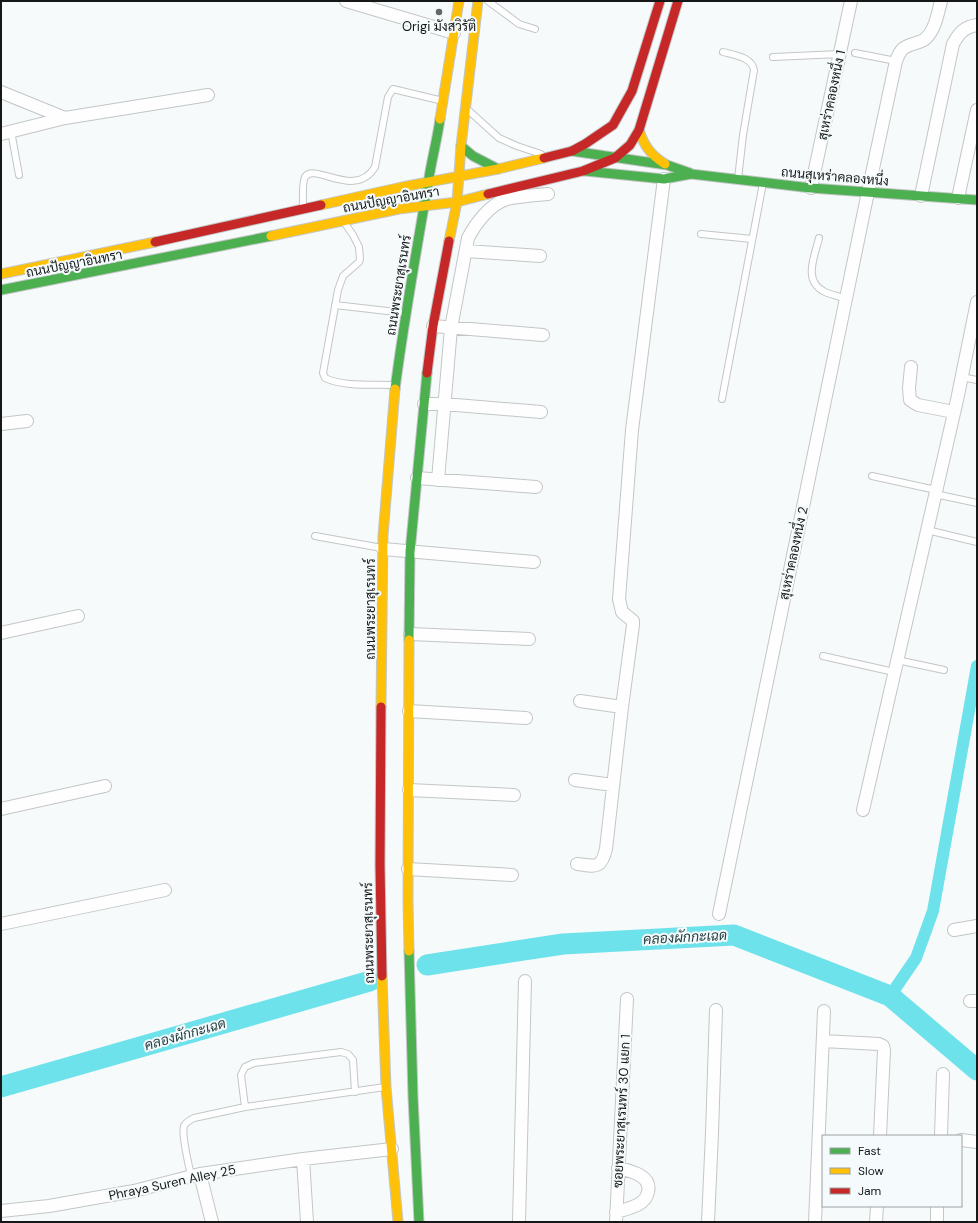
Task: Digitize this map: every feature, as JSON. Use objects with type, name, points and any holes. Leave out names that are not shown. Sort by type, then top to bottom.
[{"type":"street","points":[[346,1],[454,33]]},
{"type":"street","name":"ถนนพระยาสุเรนทร์","points":[[398,1222],[386,1087],[383,1007],[380,865],[383,549],[387,476],[396,385],[406,313],[428,182],[435,152],[459,1]]},
{"type":"street","points":[[419,1222],[413,1097],[408,869],[410,552],[433,326],[456,202],[465,108],[478,1]]},
{"type":"street","name":"ถนนปัญญาอินทรา","points":[[1,274],[402,187],[498,169],[572,151],[585,144],[612,125],[624,107],[632,91],[660,1]]},
{"type":"street","name":"ถนนปัญญาอินทรา","points":[[1,290],[130,265],[399,209],[456,202],[579,172],[615,158],[630,145],[639,130],[678,1]]},
{"type":"street","name":"สุเหร่าคลองหนึ่ง 1","points":[[811,188],[851,1]]},
{"type":"street","points":[[896,61],[900,50],[905,46],[924,40],[930,34],[941,1]]},
{"type":"street","points":[[920,196],[953,44],[962,31],[968,27],[977,25]]},
{"type":"street","name":"สุเหร่าคลองหนึ่ง 2","points":[[719,914],[896,61]]},
{"type":"street","points":[[1,92],[65,118]]},
{"type":"street","points":[[6,132],[65,118],[208,95]]},
{"type":"street","points":[[958,198],[977,110]]},
{"type":"street","points":[[639,130],[642,143],[651,156],[667,165]]},
{"type":"street","points":[[461,146],[473,156],[498,169]]},
{"type":"street","points":[[572,151],[570,158],[579,172]]},
{"type":"street","name":"ถนนสุเหร่าคลองหนึ่ง","points":[[572,151],[667,165],[691,174],[763,183],[977,200]]},
{"type":"street","points":[[402,187],[419,173],[435,152]]},
{"type":"street","name":"ถนนสุเหร่าคลองหนึ่ง","points":[[579,172],[664,179],[691,174]]},
{"type":"street","points":[[578,864],[594,866],[598,865],[603,860],[613,785],[633,625],[633,620],[622,612],[620,607],[619,591],[632,430],[664,179]]},
{"type":"street","points":[[438,480],[452,328],[468,238],[473,228],[492,208],[500,202],[508,199],[548,194]]},
{"type":"street","points":[[399,209],[409,221],[418,240]]},
{"type":"street","points":[[466,251],[540,256]]},
{"type":"street","points":[[863,810],[962,377],[977,302]]},
{"type":"street","points":[[433,326],[543,335]]},
{"type":"street","points":[[911,368],[909,388],[910,400],[918,405],[954,412]]},
{"type":"street","points":[[424,404],[444,404],[540,412]]},
{"type":"street","points":[[1,424],[27,420]]},
{"type":"street","points":[[417,478],[536,486]]},
{"type":"street","points":[[383,549],[534,562]]},
{"type":"street","points":[[1,633],[78,616]]},
{"type":"street","points":[[410,634],[529,639]]},
{"type":"street","points":[[580,701],[622,707]]},
{"type":"street","points":[[409,711],[526,718]]},
{"type":"street","points":[[575,780],[613,785]]},
{"type":"street","points":[[1,809],[105,786]]},
{"type":"street","points":[[409,790],[514,795]]},
{"type":"street","points":[[408,869],[512,875]]},
{"type":"street","points":[[1,924],[165,890]]},
{"type":"street","points":[[954,930],[977,926]]},
{"type":"street","points":[[519,1222],[524,981]]},
{"type":"street","name":"ซอยพระยาสุเรนทร์ 30 แยก 1","points":[[616,1217],[627,999]]},
{"type":"street","points":[[708,1222],[716,1010]]},
{"type":"street","points":[[815,1222],[824,1010]]},
{"type":"street","points":[[823,1041],[879,1044],[883,1046],[880,1135]]},
{"type":"street","points":[[940,1135],[943,1074]]},
{"type":"street","points":[[962,1140],[977,1142]]},
{"type":"street","name":"Phraya Suren Alley 25","points":[[1,1211],[49,1206],[134,1191],[196,1175],[303,1159],[392,1149]]},
{"type":"street","points":[[303,1159],[307,1222]]},
{"type":"street","points":[[616,1217],[640,1204],[646,1198],[649,1186],[648,1182],[637,1174],[618,1168]]},
{"type":"street","points":[[196,1175],[212,1222]]},
{"type":"street","points":[[876,1222],[877,1207]]},
{"type":"street","points":[[937,1207],[937,1222]]},
{"type":"lane","points":[[488,1],[519,24],[535,29]]},
{"type":"lane","points":[[723,52],[749,60],[753,64],[754,70],[743,135],[738,179]]},
{"type":"lane","points":[[855,53],[896,61]]},
{"type":"lane","points":[[773,56],[840,54]]},
{"type":"lane","points":[[303,209],[303,180],[306,175],[318,174],[351,182],[363,179],[372,171],[388,97],[393,89],[443,101]]},
{"type":"lane","points":[[465,108],[499,138],[548,157]]},
{"type":"lane","points":[[6,132],[19,175]]},
{"type":"lane","points":[[722,399],[763,183]]},
{"type":"lane","points":[[343,221],[359,247],[360,259],[359,262],[343,276],[338,290],[324,370],[325,378],[331,381],[343,383],[396,385]]},
{"type":"lane","points":[[701,234],[752,239]]},
{"type":"lane","points":[[819,238],[811,272],[812,279],[824,292],[846,299]]},
{"type":"lane","points":[[335,305],[406,313]]},
{"type":"lane","points":[[962,377],[977,380]]},
{"type":"lane","points":[[872,476],[977,503]]},
{"type":"lane","points":[[927,530],[977,542]]},
{"type":"lane","points":[[315,536],[383,549]]},
{"type":"lane","points":[[823,656],[896,666],[944,670]]},
{"type":"lane","points":[[245,1107],[242,1075],[245,1067],[254,1062],[341,1052],[348,1054],[353,1060],[355,1092]]},
{"type":"lane","points":[[196,1175],[184,1133],[185,1125],[188,1121],[194,1118],[245,1107],[386,1087]]},
{"type":"waterway","points":[[890,996],[916,958],[933,911],[977,666]]},
{"type":"waterway","name":"คลองผักกะเฉด","points":[[427,965],[563,944],[734,935],[890,996],[977,1070]]},
{"type":"waterway","name":"คลองผักกะเฉด","points":[[1,1087],[370,981]]},
{"type":"traffic: fast","points":[[395,389],[410,286],[440,119]]},
{"type":"traffic: fast","points":[[461,146],[473,156],[498,169]]},
{"type":"traffic: fast","points":[[572,151],[667,165],[690,173]]},
{"type":"traffic: fast","points":[[585,171],[664,179],[691,174],[811,188],[977,200]]},
{"type":"traffic: fast","points":[[1,290],[271,236]]},
{"type":"traffic: fast","points":[[409,640],[410,552],[427,373]]},
{"type":"traffic: fast","points":[[409,951],[413,1097],[419,1222]]},
{"type":"traffic: slow","points":[[440,119],[459,1]]},
{"type":"traffic: slow","points":[[449,241],[457,202],[461,146],[478,1]]},
{"type":"traffic: slow","points":[[639,130],[643,141],[649,150],[665,164]]},
{"type":"traffic: slow","points":[[321,205],[402,187],[498,169],[544,158]]},
{"type":"traffic: slow","points":[[271,236],[399,209],[457,202],[488,194]]},
{"type":"traffic: slow","points":[[1,274],[155,242]]},
{"type":"traffic: slow","points":[[381,707],[383,536],[395,389]]},
{"type":"traffic: slow","points":[[409,640],[409,951]]},
{"type":"traffic: slow","points":[[382,976],[386,1087],[398,1222]]},
{"type":"traffic: jam","points":[[544,158],[572,151],[613,125],[632,91],[660,1]]},
{"type":"traffic: jam","points":[[488,194],[583,171],[615,158],[630,145],[639,130],[678,1]]},
{"type":"traffic: jam","points":[[155,242],[321,205]]},
{"type":"traffic: jam","points":[[427,373],[433,326],[449,241]]},
{"type":"traffic: jam","points":[[381,707],[380,865],[382,976]]},
{"type":"place","name":"Origi มังสวิรัติ","points":[[439,12]]}]
